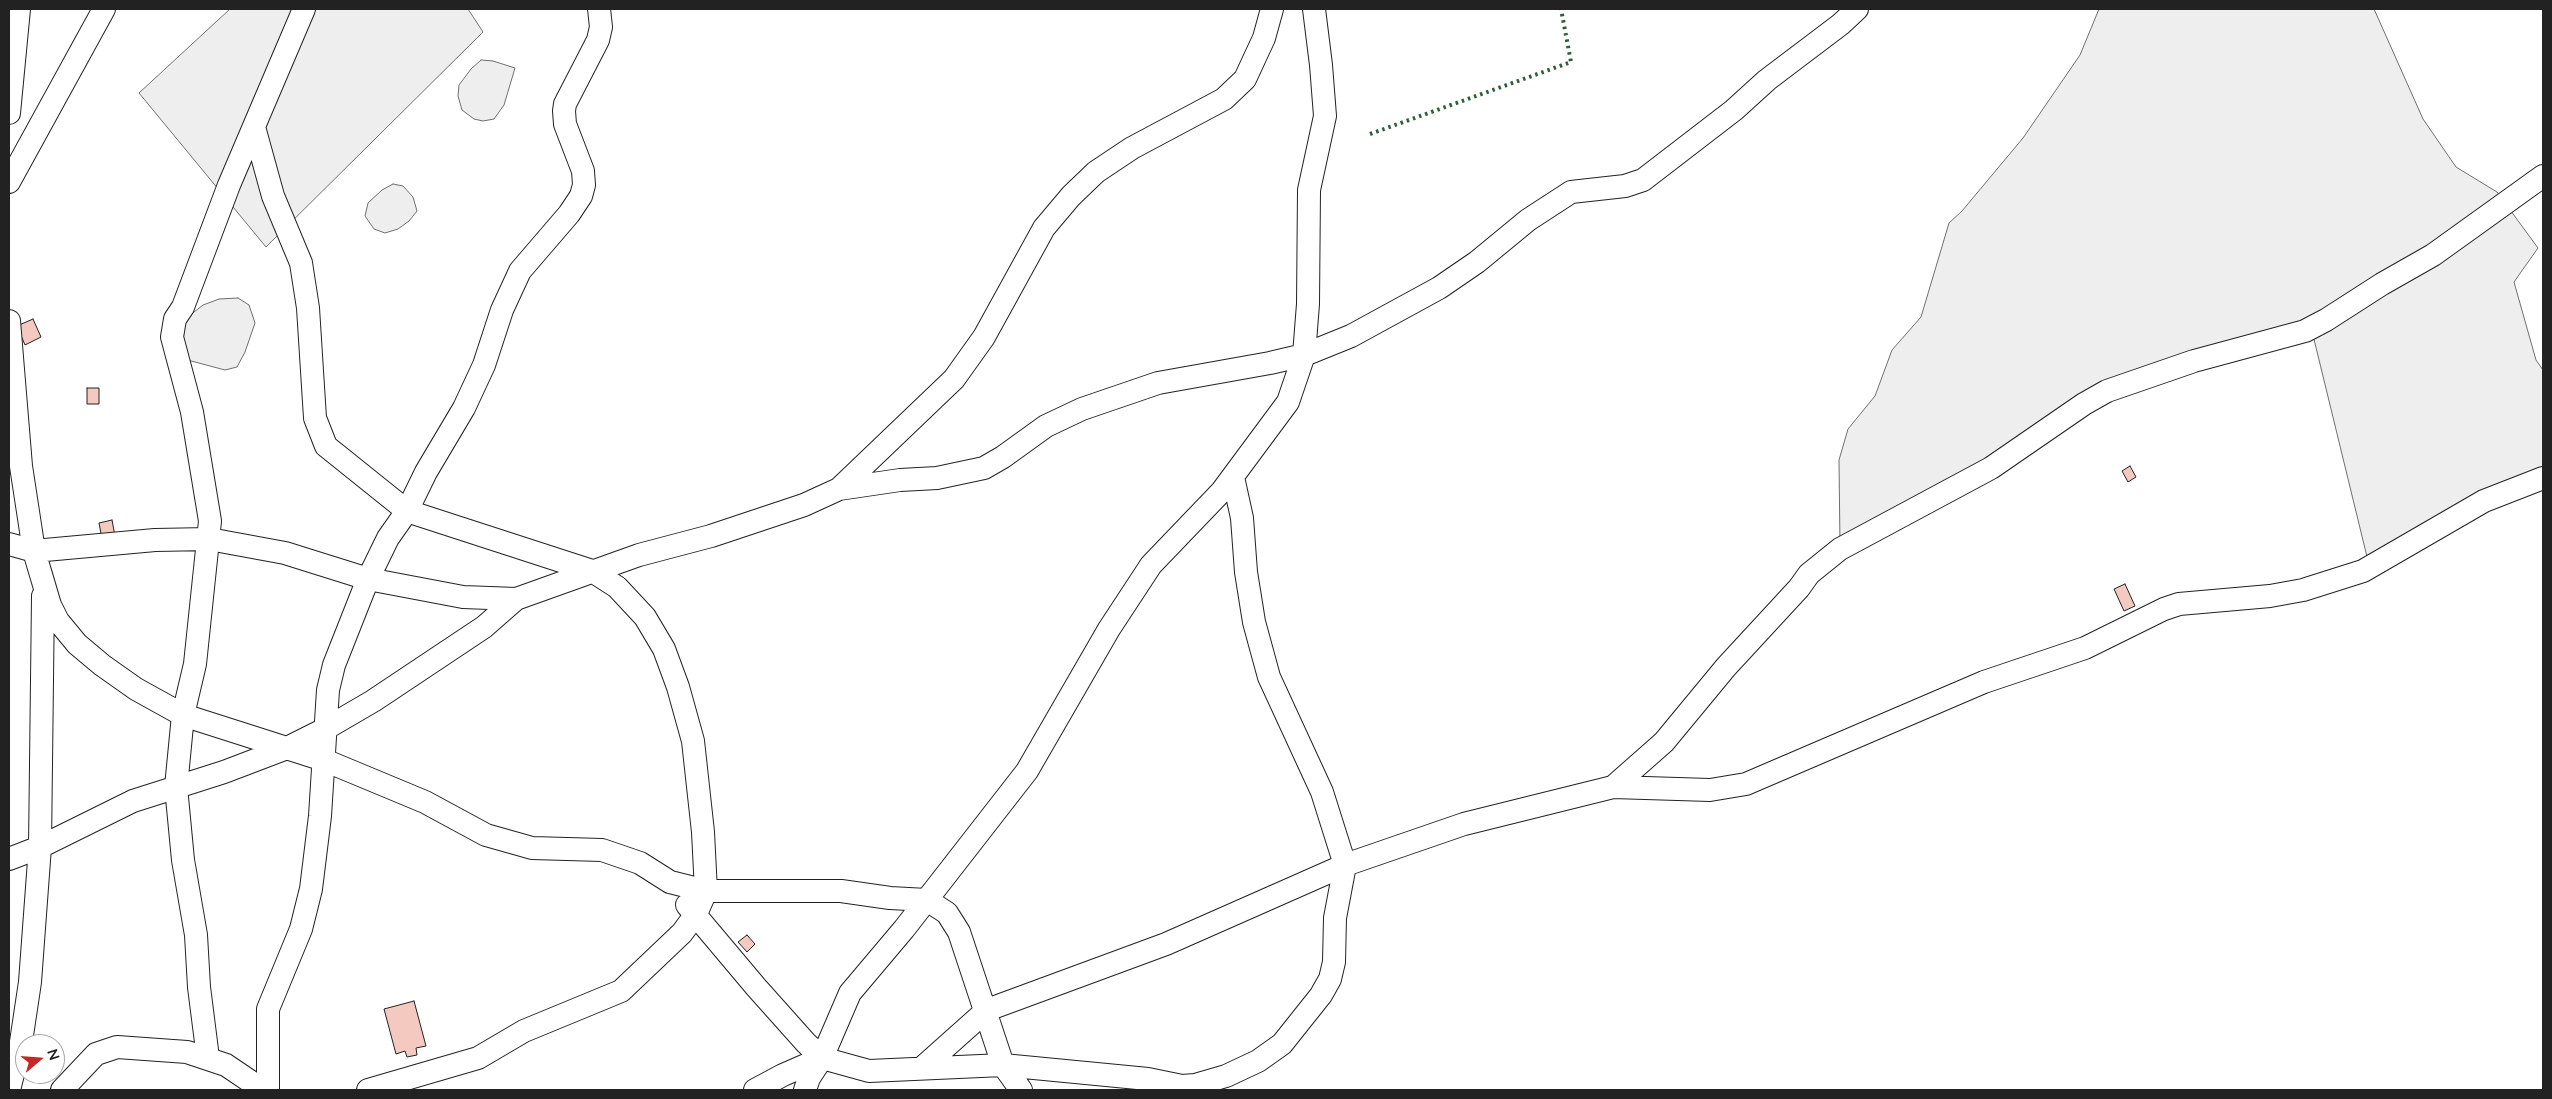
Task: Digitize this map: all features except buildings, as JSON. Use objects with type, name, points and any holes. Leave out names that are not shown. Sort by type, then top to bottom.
[{"type":"street","points":[[9,113],[19,9]]},
{"type":"street","points":[[9,182],[104,9]]},
{"type":"street","points":[[208,1058],[199,987],[196,935],[183,860],[176,787],[183,715],[195,664],[202,588],[209,539],[209,502],[198,454],[192,412],[172,337],[175,320],[183,307],[254,127],[304,9]]},
{"type":"street","points":[[268,1090],[268,1009],[300,929],[311,889],[324,760],[328,690],[334,665],[368,579],[388,538],[407,511],[426,472],[464,408],[476,382],[502,310],[520,271],[569,214],[581,196],[584,185],[582,171],[565,124],[564,111],[565,104],[598,40],[601,26],[598,9]]},
{"type":"street","points":[[839,490],[954,379],[984,337],[1044,228],[1071,196],[1096,172],[1110,162],[1132,148],[1224,99],[1245,79],[1264,38],[1272,9]]},
{"type":"street","points":[[805,1090],[809,1078],[822,1058],[850,993],[927,900],[1027,771],[1109,629],[1150,565],[1222,491],[1288,402],[1304,355],[1308,304],[1309,190],[1325,116],[1314,9]]},
{"type":"street","points":[[9,860],[40,847],[133,801],[287,748],[325,729],[373,701],[484,627],[516,599],[640,555],[711,536],[804,505],[839,490],[900,480],[937,478],[984,468],[1004,457],[1046,426],[1082,409],[1158,383],[1270,364],[1304,355],[1350,336],[1439,288],[1477,262],[1528,220],[1571,192],[1625,186],[1643,180],[1734,110],[1767,80],[1841,24],[1857,9]]},
{"type":"street","points":[[254,127],[272,196],[301,263],[308,308],[315,418],[326,446],[407,511],[592,571],[617,588],[645,617],[664,649],[678,687],[693,742],[706,890],[696,914],[682,933],[621,991],[524,1031],[478,1058],[368,1090]]},
{"type":"street","points":[[1613,787],[1664,742],[1726,667],[1799,588],[1809,574],[1840,549],[1991,468],[2107,391],[2194,361],[2305,331],[2326,320],[2382,284],[2448,246],[2543,176]]},
{"type":"street","points":[[9,321],[21,466],[34,551],[44,584],[58,622],[77,644],[136,689],[183,715],[324,760],[425,802],[486,835],[532,848],[602,850],[640,863],[670,882],[706,890],[841,891],[890,898],[927,900],[947,913],[960,932],[987,1010],[1003,1065],[1021,1090]]},
{"type":"street","points":[[670,882],[684,902],[756,987],[806,1043],[822,1058],[869,1070],[1003,1065],[1148,1079],[1184,1088],[1226,1076],[1258,1061],[1282,1044],[1321,995],[1330,979],[1334,962],[1335,918],[1345,865],[1322,792],[1266,670],[1254,622],[1246,572],[1242,518],[1233,477]]},
{"type":"street","points":[[922,1068],[987,1010],[1166,944],[1345,865],[1464,824],[1613,787],[1710,790],[1746,784],[1984,682],[2085,648],[2164,609],[2179,604],[2270,596],[2303,590],[2363,571],[2484,501],[2543,478]]},
{"type":"street","points":[[9,544],[34,551],[155,540],[209,539],[285,553],[368,579],[463,597],[516,599]]},
{"type":"street","points":[[9,1090],[21,1042],[30,982],[40,847],[44,584]]},
{"type":"street","points":[[62,1090],[96,1054],[117,1047],[187,1052],[208,1058],[226,1065],[263,1090]]},
{"type":"street","points":[[755,1090],[822,1058]]},
{"type":"shaded area","points":[[230,9],[468,9],[483,32],[266,247],[139,93]]},
{"type":"shaded area","points":[[2099,9],[2374,9],[2423,119],[2456,167],[2497,192],[2538,248],[2514,282],[2536,360],[2543,370],[2543,475],[2369,565],[2311,327],[2129,381],[1840,547],[1839,460],[1848,429],[1875,396],[1892,350],[1921,317],[1949,223],[1962,211],[2023,138],[2080,55]]},
{"type":"shaded area","points":[[481,60],[493,61],[515,68],[504,105],[494,119],[483,121],[474,119],[462,110],[458,96],[459,85],[471,69]]},
{"type":"shaded area","points":[[393,184],[403,186],[413,197],[417,211],[409,221],[398,229],[385,233],[374,229],[365,216],[368,203],[382,190]]},
{"type":"shaded area","points":[[238,298],[249,305],[255,323],[245,352],[237,367],[225,370],[180,358],[180,323],[203,305],[219,299]]},
{"type":"hedge","points":[[1370,134],[1571,62],[1561,9]]}]
